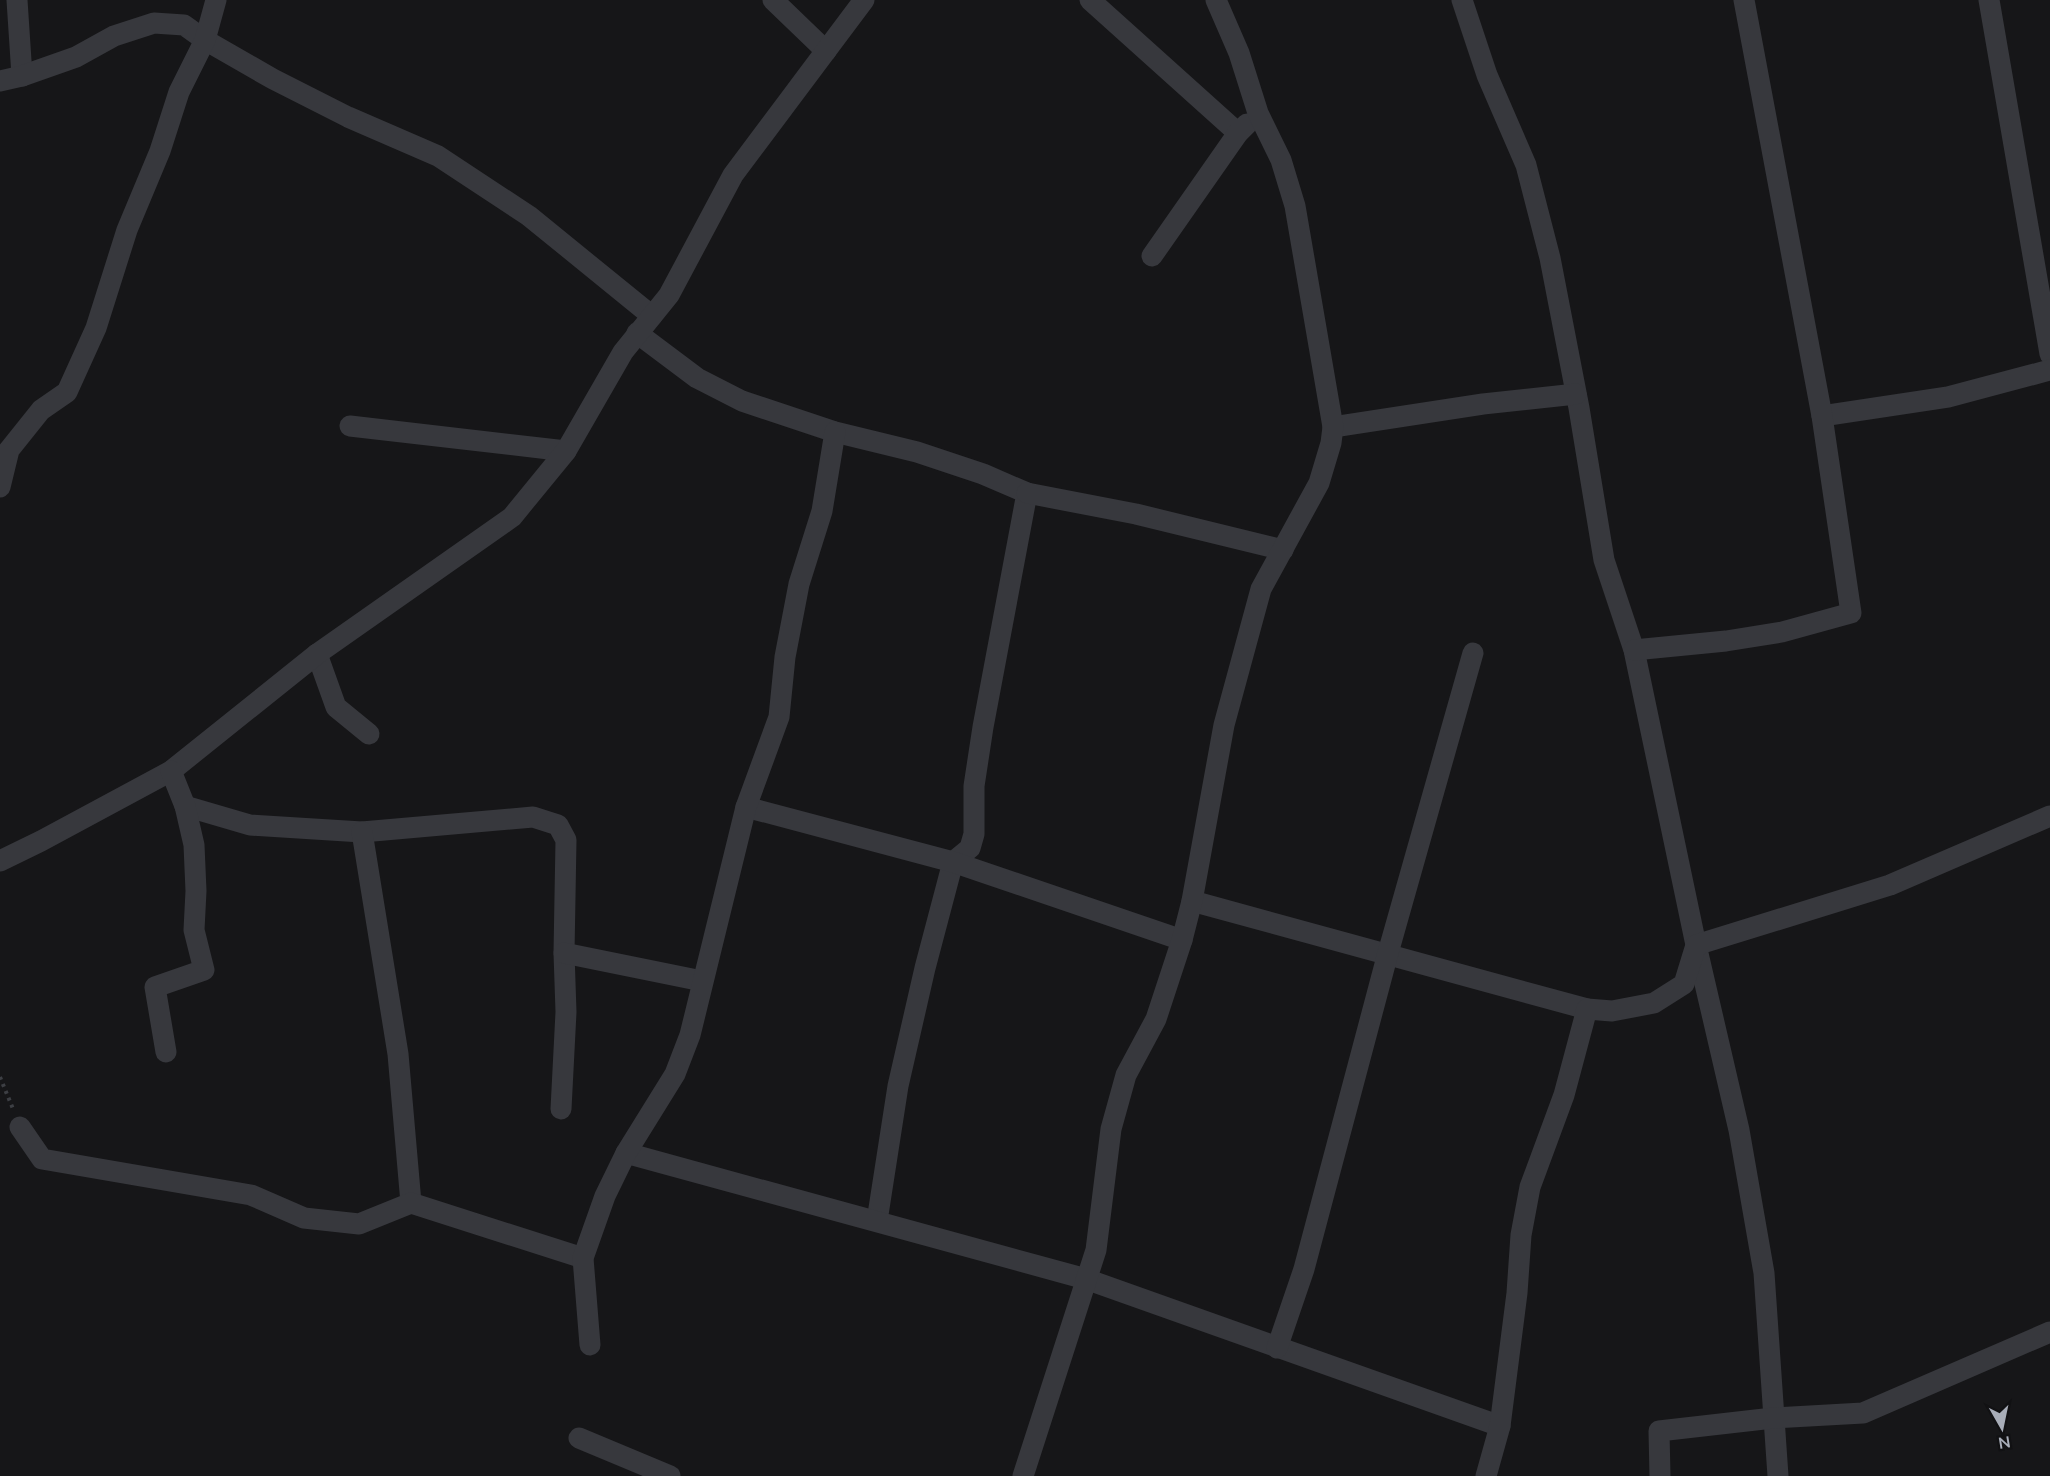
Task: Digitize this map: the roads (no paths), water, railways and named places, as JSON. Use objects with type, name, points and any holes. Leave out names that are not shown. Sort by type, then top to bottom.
[{"type":"street","points":[[17,0],[22,76]]},
{"type":"street","points":[[0,487],[9,450],[41,410],[67,392],[96,328],[127,230],[160,151],[179,92],[205,40],[216,0]]},
{"type":"street","points":[[773,0],[826,51]]},
{"type":"street","points":[[0,861],[171,771],[317,654],[512,517],[566,451],[623,352],[669,295],[733,175],[864,0]]},
{"type":"street","points":[[1090,0],[1238,133]]},
{"type":"street","points":[[1023,1476],[1096,1250],[1112,1129],[1126,1075],[1156,1019],[1182,940],[1192,901],[1224,725],[1261,589],[1319,483],[1331,443],[1333,427],[1295,206],[1281,160],[1258,113],[1239,53],[1216,0]]},
{"type":"street","points":[[1462,0],[1487,75],[1526,165],[1550,258],[1604,560],[1634,650],[1696,945],[1740,1130],[1764,1273],[1778,1476]]},
{"type":"street","points":[[1634,650],[1726,641],[1782,632],[1851,613],[1822,416],[1744,0]]},
{"type":"street","points":[[1989,0],[2044,282],[2050,354]]},
{"type":"street","points":[[0,81],[22,76],[76,57],[114,36],[154,23],[184,25],[205,40],[348,117],[438,156],[529,216],[652,316]]},
{"type":"street","points":[[1152,256],[1238,133],[1258,113]]},
{"type":"street","points":[[637,333],[697,378],[742,401],[835,432],[917,452],[983,474],[1027,493],[1136,514],[1283,550]]},
{"type":"street","points":[[1822,416],[1948,397],[2050,370]]},
{"type":"street","points":[[1333,427],[1483,404],[1576,394]]},
{"type":"street","points":[[350,426],[566,451]]},
{"type":"street","points":[[590,1345],[582,1258],[605,1196],[626,1153],[675,1074],[690,1035],[746,807],[779,717],[785,657],[799,584],[822,511],[835,432]]},
{"type":"street","points":[[877,1221],[898,1086],[925,968],[954,862],[970,848],[974,834],[974,786],[983,726],[1004,604],[1027,493]]},
{"type":"street","points":[[1277,1348],[1304,1269],[1388,953],[1473,653]]},
{"type":"street","points":[[317,654],[336,707],[369,734]]},
{"type":"street","points":[[166,1052],[155,987],[204,970],[194,930],[196,891],[194,845],[185,807],[171,771]]},
{"type":"street","points":[[185,807],[250,825],[362,832],[533,817],[558,825],[566,840],[564,953],[566,1012],[561,1108]]},
{"type":"street","points":[[746,807],[954,862],[1182,940]]},
{"type":"street","points":[[1696,945],[1890,885],[2050,816]]},
{"type":"street","points":[[362,832],[398,1054],[411,1203]]},
{"type":"street","points":[[1192,901],[1587,1008],[1612,1011],[1654,1003],[1684,984],[1696,945]]},
{"type":"street","points":[[564,953],[702,981]]},
{"type":"street","points":[[1486,1476],[1500,1426],[1517,1293],[1521,1235],[1530,1187],[1564,1095],[1587,1008]]},
{"type":"street","points":[[20,1127],[42,1159],[251,1195],[304,1218],[359,1224],[411,1203],[582,1258]]},
{"type":"street","points":[[626,1153],[1086,1279],[1500,1426]]},
{"type":"street","points":[[1660,1476],[1659,1431],[1773,1418],[1863,1413],[2050,1332]]},
{"type":"street","points":[[579,1438],[670,1476]]}]
